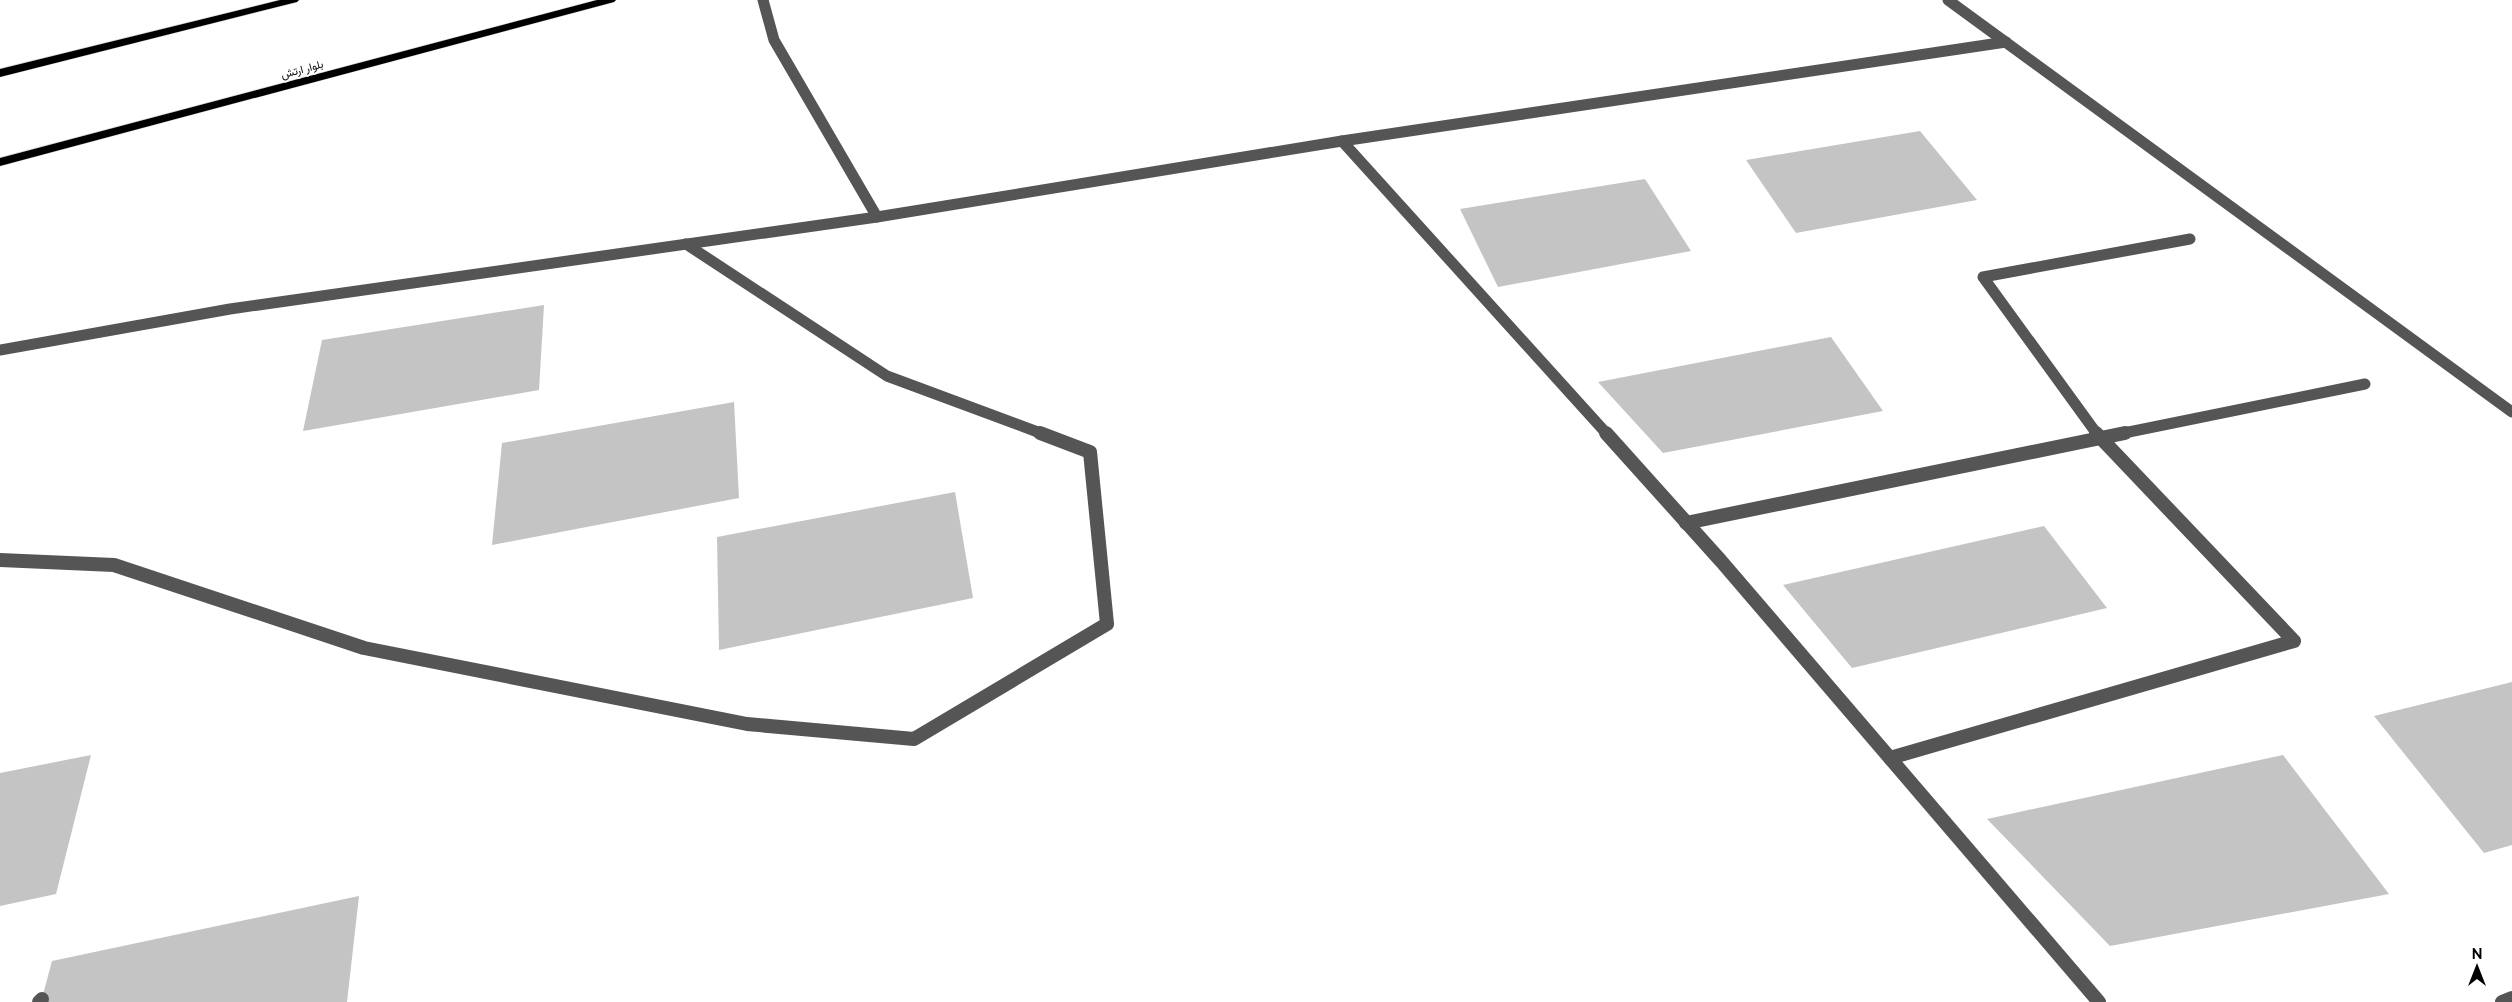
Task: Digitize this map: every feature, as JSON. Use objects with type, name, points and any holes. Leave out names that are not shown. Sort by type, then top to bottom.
[{"type":"highway","points":[[0,73],[293,0]]},
{"type":"highway","name":"بلوار ارتش","points":[[0,162],[610,0]]},
{"type":"street","points":[[763,0],[774,40],[877,217]]},
{"type":"street","points":[[1948,0],[2512,412]]},
{"type":"street","points":[[0,350],[230,309],[877,217],[1342,142],[2006,42]]},
{"type":"street","points":[[1342,142],[1722,561],[2099,1002]]},
{"type":"street","points":[[1890,758],[2294,641],[2100,438],[1982,277],[2190,239]]},
{"type":"street","points":[[0,560],[114,565],[364,648],[737,722],[914,739],[1107,624],[1090,452],[887,376],[686,244]]},
{"type":"street","points":[[1686,523],[2365,384]]},
{"type":"street","points":[[2502,1002],[2512,998]]},
{"type":"building","points":[[1920,131],[1977,200],[1796,233],[1746,160]]},
{"type":"building","points":[[1645,179],[1691,251],[1498,287],[1460,209]]},
{"type":"building","points":[[544,305],[539,390],[303,431],[322,340]]},
{"type":"building","points":[[1831,337],[1883,411],[1663,453],[1598,382]]},
{"type":"building","points":[[734,402],[739,498],[492,545],[502,443]]},
{"type":"building","points":[[955,492],[973,598],[719,650],[717,537]]},
{"type":"building","points":[[2044,526],[2107,608],[1852,668],[1783,585]]},
{"type":"building","points":[[2512,682],[2512,845],[2484,853],[2374,716]]},
{"type":"building","points":[[91,755],[56,894],[0,906],[0,773]]},
{"type":"building","points":[[2283,755],[2389,894],[2110,946],[1987,819]]},
{"type":"building","points":[[359,896],[347,1002],[41,1002],[52,961]]}]
